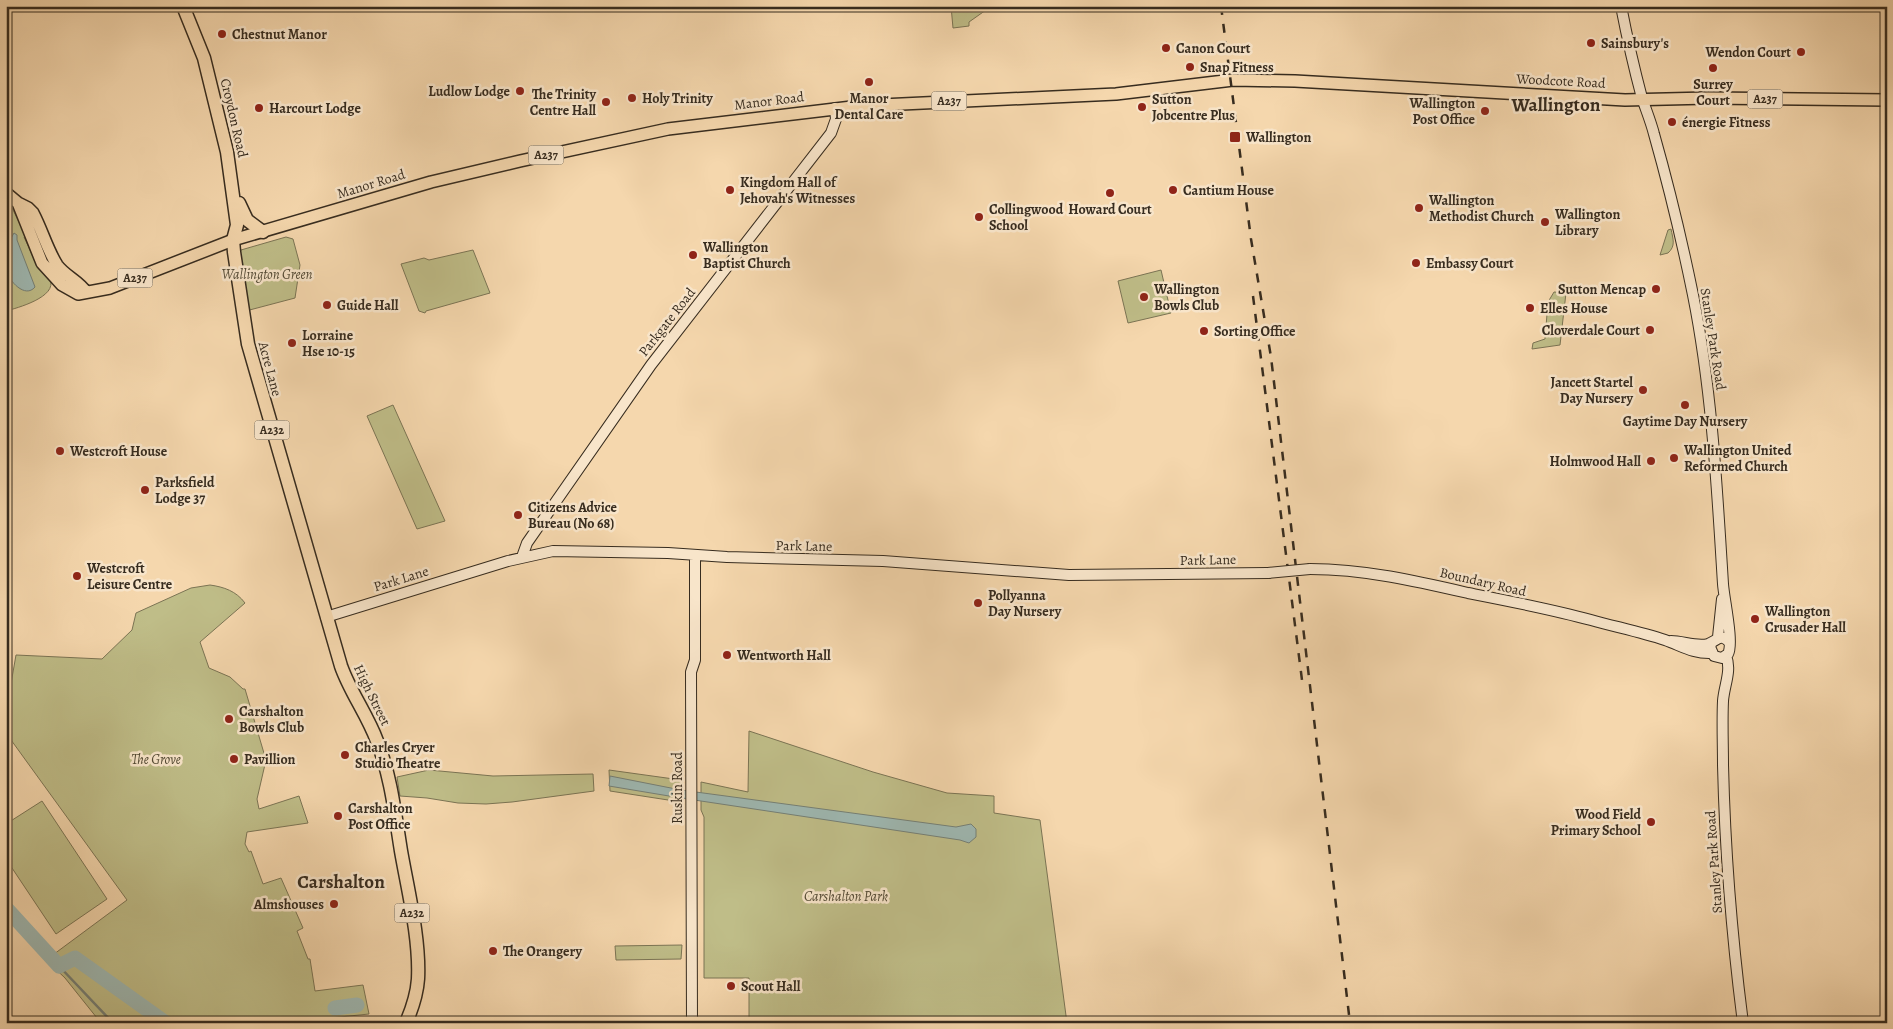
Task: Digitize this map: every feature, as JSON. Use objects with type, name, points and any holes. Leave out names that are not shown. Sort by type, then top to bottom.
[{"type":"highway","name":"Croydon Road","points":[[183,6],[204,58],[228,152],[237,225],[233,240]]},
{"type":"highway","points":[[234,196],[247,220],[263,232]]},
{"type":"highway","name":"Acre Lane","points":[[233,240],[248,344],[326,617]]},
{"type":"highway","name":"High Street","points":[[326,617],[343,672],[374,734],[389,782],[413,918],[418,967],[416,992],[406,1023]]},
{"type":"main road","name":"Stanley Park Road","points":[[1621,6],[1642,100],[1654,134],[1674,213],[1702,348],[1719,518],[1723,589],[1728,612],[1731,648],[1718,656]]},
{"type":"main road","name":"Woodcote Road","points":[[1233,80],[1296,81],[1642,100],[1887,100]]},
{"type":"main road","name":"Manor Road","points":[[233,240],[444,179],[685,126],[835,108],[916,102],[1004,100],[1107,94],[1233,80]]},
{"type":"main road","name":"Parkgate Road","points":[[522,557],[527,543],[651,365],[831,133],[836,119],[835,108]]},
{"type":"main road","name":"A237","points":[[6,193],[33,213],[57,265],[86,292]]},
{"type":"main road","name":"A237","points":[[18,203],[42,263],[62,285],[74,293],[110,288],[233,240]]},
{"type":"main road","name":"Park Lane","points":[[326,617],[522,557],[545,551],[562,550],[695,554],[735,558],[883,561],[1069,575],[1268,573],[1291,571]]},
{"type":"main road","name":"Ruskin Road","points":[[692,1023],[690,803],[692,672],[695,655],[695,554]]},
{"type":"main road","name":"Boundary Road","points":[[1291,571],[1310,569],[1340,570],[1381,575],[1573,616],[1665,640],[1699,645],[1715,640]]},
{"type":"main road","name":"Stanley Park Road","points":[[1723,589],[1715,640],[1710,648],[1718,656],[1721,669],[1720,689],[1723,699],[1726,838],[1737,976],[1743,1023]]},
{"type":"main road","points":[[1715,640],[1726,639],[1729,642]]},
{"type":"main road","name":"Boundary Road","points":[[1665,640],[1682,649],[1718,656]]},
{"type":"green space","points":[[951,6],[985,6],[986,10],[969,22],[969,26],[953,28]]},
{"type":"green space","points":[[12,208],[26,236],[24,237],[34,259],[41,271],[50,279],[51,285],[48,291],[35,301],[6,311],[6,214]]},
{"type":"green space","points":[[1671,229],[1672,248],[1668,253],[1660,255],[1668,230]]},
{"type":"green space","name":"Wallington Green","points":[[286,237],[293,239],[300,265],[295,298],[242,312],[234,252]]},
{"type":"green space","points":[[473,250],[490,293],[426,311],[425,313],[419,311],[401,264]]},
{"type":"green space","name":"Wallington Bowls Club","points":[[1161,270],[1171,313],[1128,323],[1118,281]]},
{"type":"green space","points":[[1554,292],[1566,293],[1560,345],[1532,349],[1533,343],[1545,339],[1548,302]]},
{"type":"green space","points":[[393,405],[445,521],[417,529],[367,416]]},
{"type":"green space","name":"The Grove","points":[[210,585],[229,590],[238,595],[245,603],[200,642],[209,668],[230,677],[245,689],[266,760],[257,799],[259,809],[299,796],[308,823],[247,832],[245,844],[249,852],[251,851],[263,884],[281,878],[303,928],[297,931],[308,959],[310,959],[315,991],[363,985],[369,1014],[320,1019],[320,1023],[101,1023],[65,978],[46,960],[127,900],[6,733],[6,712],[16,655],[102,659],[132,630],[136,613],[191,588]]},
{"type":"green space","name":"Carshalton Park","points":[[749,731],[873,772],[947,793],[994,796],[994,813],[1040,820],[1067,1023],[749,1023],[749,978],[704,978],[704,817],[701,810],[701,782],[748,792]]},
{"type":"green space","points":[[429,770],[493,776],[593,774],[594,791],[486,804],[458,803],[400,796],[397,777]]},
{"type":"green space","points":[[609,770],[681,780],[681,802],[610,791]]},
{"type":"green space","points":[[42,801],[107,899],[56,934],[6,859],[6,824]]},
{"type":"green space","points":[[682,945],[681,959],[616,960],[615,946]]},
{"type":"water","points":[[14,233],[17,235],[17,240],[35,287],[31,290],[22,290],[18,287],[10,279],[6,270],[6,241],[10,240]]},
{"type":"water","points":[[610,776],[681,790],[956,827],[971,824],[976,829],[976,837],[969,843],[960,840],[609,786]]},
{"type":"waterway","points":[[6,908],[59,966],[75,958],[166,1023]]},
{"type":"waterway","points":[[59,966],[113,1023]]},
{"type":"waterway","points":[[335,1008],[357,1005]]},
{"type":"railway","points":[[1221,6],[1251,239],[1271,357],[1350,1023]]},
{"type":"railway","points":[[1253,296],[1302,680]]},
{"type":"place","name":"Chestnut Manor","points":[[222,34]]},
{"type":"place","name":"Sainsbury's","points":[[1591,43]]},
{"type":"place","name":"Canon Court","points":[[1166,48]]},
{"type":"place","name":"Wendon Court","points":[[1801,52]]},
{"type":"place","name":"Snap Fitness","points":[[1190,67]]},
{"type":"place","name":"Surrey Court","points":[[1713,68]]},
{"type":"place","name":"Manor Dental Care","points":[[869,82]]},
{"type":"place","name":"Ludlow Lodge","points":[[520,91]]},
{"type":"place","name":"Holy Trinity","points":[[632,98]]},
{"type":"place","name":"The Trinity Centre Hall","points":[[606,102]]},
{"type":"place","name":"Sutton Jobcentre Plus","points":[[1142,107]]},
{"type":"place","name":"Harcourt Lodge","points":[[259,108]]},
{"type":"place","name":"Wallington Post Office","points":[[1485,111]]},
{"type":"place","name":"énergie Fitness","points":[[1672,122]]},
{"type":"place","name":"Wallington","points":[[1235,137]]},
{"type":"place","name":"Kingdom Hall of Jehovah's Witnesses","points":[[730,190]]},
{"type":"place","name":"Cantium House","points":[[1173,190]]},
{"type":"place","name":"Howard Court","points":[[1110,193]]},
{"type":"place","name":"Wallington Methodist Church","points":[[1419,208]]},
{"type":"place","name":"Collingwood School","points":[[979,217]]},
{"type":"place","name":"Wallington Library","points":[[1545,222]]},
{"type":"place","name":"Wallington Baptist Church","points":[[693,255]]},
{"type":"place","name":"Embassy Court","points":[[1416,263]]},
{"type":"place","name":"Sutton Mencap","points":[[1656,289]]},
{"type":"place","name":"Wallington Bowls Club","points":[[1144,297]]},
{"type":"place","name":"Guide Hall","points":[[327,305]]},
{"type":"place","name":"Elles House","points":[[1530,308]]},
{"type":"place","name":"Cloverdale Court","points":[[1650,330]]},
{"type":"place","name":"Sorting Office","points":[[1204,331]]},
{"type":"place","name":"Lorraine Hse 10-15","points":[[292,343]]},
{"type":"place","name":"Jancett Startel Day Nursery","points":[[1643,390]]},
{"type":"place","name":"Gaytime Day Nursery","points":[[1685,405]]},
{"type":"place","name":"Westcroft House","points":[[60,451]]},
{"type":"place","name":"Wallington United Reformed Church","points":[[1674,458]]},
{"type":"place","name":"Holmwood Hall","points":[[1651,461]]},
{"type":"place","name":"Parksfield Lodge 37","points":[[145,490]]},
{"type":"place","name":"Citizens Advice Bureau (No 68)","points":[[518,515]]},
{"type":"place","name":"Westcroft Leisure Centre","points":[[77,576]]},
{"type":"place","name":"Pollyanna Day Nursery","points":[[978,603]]},
{"type":"place","name":"Wallington Crusader Hall","points":[[1755,619]]},
{"type":"place","name":"Wentworth Hall","points":[[727,655]]},
{"type":"place","name":"Carshalton Bowls Club","points":[[229,719]]},
{"type":"place","name":"Charles Cryer Studio Theatre","points":[[345,755]]},
{"type":"place","name":"Pavillion","points":[[234,759]]},
{"type":"place","name":"Carshalton Post Office","points":[[338,816]]},
{"type":"place","name":"Wood Field Primary School","points":[[1651,822]]},
{"type":"place","name":"Almshouses","points":[[334,904]]},
{"type":"place","name":"The Orangery","points":[[493,951]]},
{"type":"place","name":"Scout Hall","points":[[731,986]]},
{"type":"district","name":"Wallington","points":[[1556,105]]},
{"type":"district","name":"Carshalton","points":[[341,882]]}]
